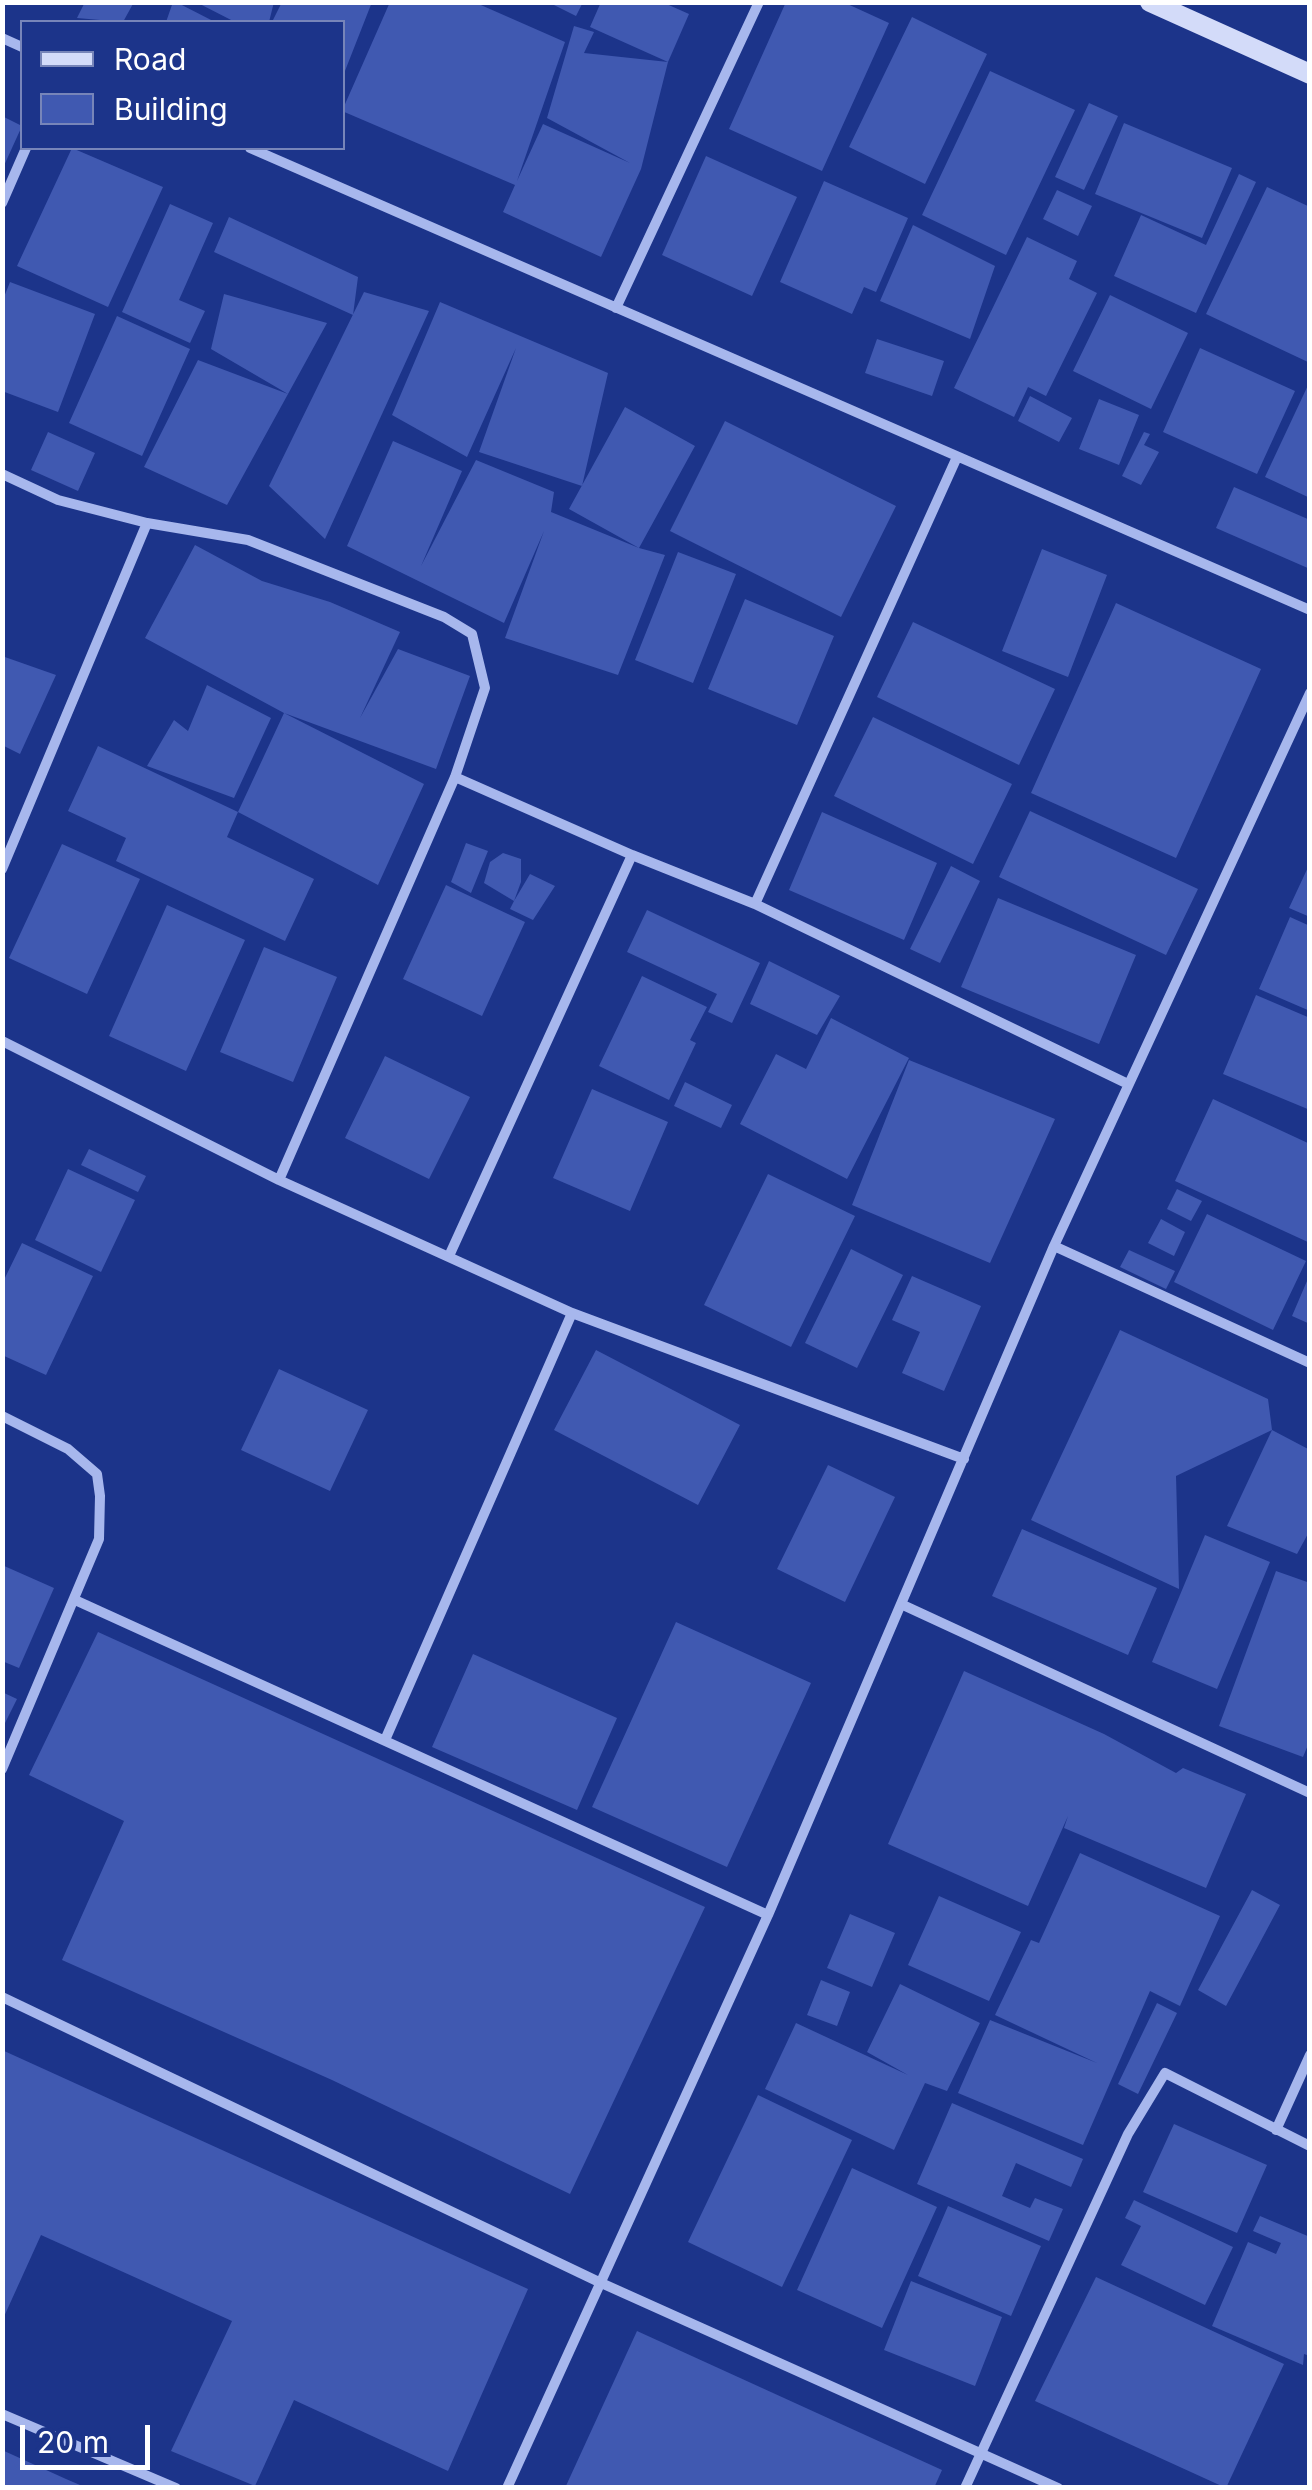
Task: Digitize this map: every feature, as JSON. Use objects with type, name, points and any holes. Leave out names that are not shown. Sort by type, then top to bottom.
[{"type":"street","points":[[616,308],[758,2]]},
{"type":"street","points":[[1150,2],[1310,74]]},
{"type":"street","points":[[2,202],[25,150]]},
{"type":"street","points":[[255,150],[1310,610]]},
{"type":"street","points":[[756,904],[957,458]]},
{"type":"street","points":[[2,474],[58,500],[146,524],[248,540],[444,617],[472,634],[484,688],[455,777],[279,1180]]},
{"type":"street","points":[[2,869],[146,524]]},
{"type":"street","points":[[508,2488],[768,1915],[1054,1246],[1310,693]]},
{"type":"street","points":[[455,777],[632,855],[756,904],[1128,1084]]},
{"type":"street","points":[[449,1256],[632,855]]},
{"type":"street","points":[[2,1041],[279,1180],[572,1313],[964,1459]]},
{"type":"street","points":[[1054,1246],[1310,1363]]},
{"type":"street","points":[[385,1740],[572,1313]]},
{"type":"street","points":[[2,1416],[68,1449],[98,1474],[99,1539],[2,1769]]},
{"type":"street","points":[[75,1600],[768,1915]]},
{"type":"street","points":[[903,1606],[1310,1793]]},
{"type":"street","points":[[2,1997],[599,2282],[1058,2488]]},
{"type":"street","points":[[1276,2130],[1310,2055]]},
{"type":"street","points":[[966,2488],[1128,2134],[1165,2073],[1310,2146]]},
{"type":"street","points":[[2,2414],[176,2488]]},
{"type":"building","points":[[85,2],[134,2],[124,20],[77,18]]},
{"type":"building","points":[[176,2],[211,20],[167,20]]},
{"type":"building","points":[[196,2],[274,2],[270,20],[231,20]]},
{"type":"building","points":[[282,2],[372,2],[345,71],[345,20],[273,20]]},
{"type":"building","points":[[390,2],[474,2],[565,42],[517,181],[543,124],[630,163],[547,118],[574,26],[594,32],[584,53],[668,62],[641,169],[601,257],[503,212],[515,185],[345,112],[345,104]]},
{"type":"building","points":[[548,2],[583,2],[576,16]]},
{"type":"building","points":[[601,2],[662,2],[689,14],[668,62],[590,27]]},
{"type":"building","points":[[786,2],[843,2],[889,23],[822,171],[729,129]]},
{"type":"building","points":[[912,17],[987,54],[925,184],[849,147]]},
{"type":"building","points":[[990,71],[1075,110],[1006,255],[922,215]]},
{"type":"building","points":[[1089,103],[1118,116],[1084,190],[1055,177]]},
{"type":"building","points":[[2,116],[20,125],[20,130],[2,170]]},
{"type":"building","points":[[1124,123],[1232,168],[1202,238],[1095,194]]},
{"type":"building","points":[[71,150],[163,187],[108,307],[17,266]]},
{"type":"building","points":[[706,156],[797,197],[752,296],[662,255]]},
{"type":"building","points":[[1239,174],[1256,182],[1196,313],[1114,276],[1141,215],[1206,245]]},
{"type":"building","points":[[824,181],[908,218],[876,292],[864,287],[852,314],[780,282]]},
{"type":"building","points":[[1267,187],[1310,207],[1310,363],[1206,314]]},
{"type":"building","points":[[1057,190],[1092,206],[1078,236],[1043,219]]},
{"type":"building","points":[[170,204],[213,223],[179,300],[205,311],[190,343],[122,312]]},
{"type":"building","points":[[229,217],[358,277],[353,315],[214,252]]},
{"type":"building","points":[[913,225],[995,266],[970,339],[880,301]]},
{"type":"building","points":[[1027,237],[1077,261],[1069,279],[1097,293],[1046,396],[1028,387],[1014,417],[954,388]]},
{"type":"building","points":[[10,282],[95,314],[58,412],[2,391],[2,302]]},
{"type":"building","points":[[364,292],[429,311],[325,539],[269,486]]},
{"type":"building","points":[[224,294],[327,323],[288,394],[211,349]]},
{"type":"building","points":[[1110,295],[1188,333],[1151,409],[1073,371]]},
{"type":"building","points":[[440,302],[608,373],[582,486],[479,452],[516,348],[467,457],[392,415]]},
{"type":"building","points":[[117,316],[190,349],[142,456],[69,423]]},
{"type":"building","points":[[877,339],[944,361],[932,396],[865,373]]},
{"type":"building","points":[[1200,348],[1295,391],[1257,474],[1163,432]]},
{"type":"building","points":[[198,360],[288,394],[227,505],[144,467]]},
{"type":"building","points":[[1310,381],[1310,498],[1265,477]]},
{"type":"building","points":[[1030,396],[1072,418],[1059,442],[1018,421]]},
{"type":"building","points":[[1099,399],[1139,415],[1119,465],[1079,449]]},
{"type":"building","points":[[625,407],[695,446],[639,548],[569,509]]},
{"type":"building","points":[[725,421],[896,506],[841,617],[670,531]]},
{"type":"building","points":[[48,432],[95,453],[78,491],[31,470]]},
{"type":"building","points":[[1144,432],[1150,434],[1144,445],[1159,452],[1141,485],[1122,476]]},
{"type":"building","points":[[393,441],[462,471],[421,566],[476,460],[554,492],[551,512],[665,555],[618,675],[505,638],[544,531],[504,623],[347,546]]},
{"type":"building","points":[[1234,487],[1310,520],[1310,569],[1216,528]]},
{"type":"building","points":[[195,545],[262,581],[330,602],[400,632],[360,718],[398,649],[470,676],[436,769],[284,713],[145,638]]},
{"type":"building","points":[[1042,549],[1107,575],[1068,677],[1002,651]]},
{"type":"building","points":[[678,552],[736,574],[693,683],[635,660]]},
{"type":"building","points":[[745,599],[834,636],[797,725],[708,689]]},
{"type":"building","points":[[1116,603],[1261,669],[1176,858],[1031,793]]},
{"type":"building","points":[[913,622],[1055,689],[1019,765],[877,697]]},
{"type":"building","points":[[2,656],[56,675],[20,754],[2,745]]},
{"type":"building","points":[[207,685],[271,718],[234,798],[147,766],[174,720],[188,731]]},
{"type":"building","points":[[284,713],[424,784],[378,885],[238,812]]},
{"type":"building","points":[[873,717],[1012,784],[973,864],[834,796]]},
{"type":"building","points":[[98,746],[238,812],[227,837],[314,879],[285,941],[116,861],[126,838],[68,811]]},
{"type":"building","points":[[1030,811],[1198,889],[1166,955],[999,877]]},
{"type":"building","points":[[822,812],[937,863],[904,940],[789,890]]},
{"type":"building","points":[[466,843],[488,851],[471,893],[451,882]]},
{"type":"building","points":[[62,844],[140,879],[87,994],[9,958]]},
{"type":"building","points":[[503,853],[521,859],[521,882],[514,901],[484,883],[490,862]]},
{"type":"building","points":[[1310,863],[1310,917],[1289,908]]},
{"type":"building","points":[[951,866],[980,881],[940,963],[910,949]]},
{"type":"building","points":[[530,874],[555,886],[533,920],[510,909]]},
{"type":"building","points":[[446,885],[525,922],[482,1016],[403,979]]},
{"type":"building","points":[[998,898],[1136,955],[1099,1044],[961,987]]},
{"type":"building","points":[[167,905],[245,940],[186,1071],[109,1036]]},
{"type":"building","points":[[647,910],[760,963],[732,1023],[708,1012],[717,994],[627,952]]},
{"type":"building","points":[[1290,917],[1310,926],[1310,1011],[1259,989]]},
{"type":"building","points":[[264,947],[337,977],[293,1082],[220,1052]]},
{"type":"building","points":[[769,961],[840,996],[817,1035],[750,1004]]},
{"type":"building","points":[[642,976],[707,1007],[690,1040],[696,1043],[669,1100],[599,1066]]},
{"type":"building","points":[[1256,995],[1310,1018],[1310,1110],[1223,1074]]},
{"type":"building","points":[[831,1018],[909,1058],[847,1179],[740,1124],[776,1054],[806,1069]]},
{"type":"building","points":[[385,1056],[470,1097],[429,1179],[345,1138]]},
{"type":"building","points":[[909,1060],[1055,1119],[990,1263],[852,1205]]},
{"type":"building","points":[[685,1082],[732,1105],[721,1128],[674,1106]]},
{"type":"building","points":[[592,1089],[668,1122],[630,1211],[553,1178]]},
{"type":"building","points":[[1213,1099],[1310,1144],[1310,1243],[1175,1181]]},
{"type":"building","points":[[89,1149],[146,1176],[138,1192],[81,1165]]},
{"type":"building","points":[[68,1169],[135,1200],[101,1272],[35,1240]]},
{"type":"building","points":[[768,1174],[855,1216],[791,1347],[704,1305]]},
{"type":"building","points":[[1177,1189],[1202,1201],[1191,1221],[1167,1209]]},
{"type":"building","points":[[1207,1214],[1306,1261],[1273,1330],[1174,1282]]},
{"type":"building","points":[[1161,1219],[1185,1232],[1174,1256],[1148,1243]]},
{"type":"building","points":[[22,1243],[93,1276],[46,1375],[2,1355],[2,1284]]},
{"type":"building","points":[[851,1249],[903,1275],[857,1368],[805,1343]]},
{"type":"building","points":[[1129,1250],[1175,1271],[1166,1289],[1120,1267]]},
{"type":"building","points":[[1310,1274],[1310,1324],[1292,1316]]},
{"type":"building","points":[[912,1276],[981,1306],[944,1391],[902,1373],[920,1332],[892,1320]]},
{"type":"building","points":[[1120,1330],[1268,1399],[1272,1430],[1176,1476],[1179,1589],[1031,1520]]},
{"type":"building","points":[[596,1350],[740,1425],[698,1505],[554,1430]]},
{"type":"building","points":[[279,1369],[368,1410],[330,1491],[241,1450]]},
{"type":"building","points":[[1272,1430],[1310,1450],[1310,1530],[1297,1554],[1227,1526]]},
{"type":"building","points":[[828,1465],[895,1497],[845,1602],[777,1569]]},
{"type":"building","points":[[1022,1529],[1157,1588],[1128,1655],[992,1596]]},
{"type":"building","points":[[1205,1535],[1270,1562],[1217,1689],[1152,1662]]},
{"type":"building","points":[[2,1565],[54,1588],[19,1668],[2,1661]]},
{"type":"building","points":[[1276,1571],[1310,1583],[1310,1740],[1303,1757],[1219,1726]]},
{"type":"building","points":[[676,1622],[811,1683],[727,1867],[592,1807]]},
{"type":"building","points":[[98,1632],[705,1907],[570,2194],[332,2080],[62,1960],[124,1821],[29,1775]]},
{"type":"building","points":[[473,1654],[617,1718],[577,1810],[432,1747]]},
{"type":"building","points":[[964,1671],[1104,1734],[1176,1773],[1183,1768],[1246,1794],[1206,1888],[1064,1828],[1068,1816],[1028,1906],[888,1844]]},
{"type":"building","points":[[2,1692],[17,1699],[2,1729]]},
{"type":"building","points":[[1080,1853],[1220,1916],[1180,2006],[1150,1991],[1083,2145],[958,2093],[990,2020],[1097,2063],[995,2015],[1031,1940],[1039,1943]]},
{"type":"building","points":[[1252,1890],[1280,1905],[1226,2006],[1198,1990]]},
{"type":"building","points":[[939,1896],[1021,1932],[989,2001],[908,1965]]},
{"type":"building","points":[[850,1914],[895,1933],[872,1987],[827,1968]]},
{"type":"building","points":[[821,1980],[850,1992],[837,2026],[807,2015]]},
{"type":"building","points":[[900,1984],[980,2023],[947,2091],[925,2083],[894,2150],[765,2089],[796,2023],[908,2075],[867,2052]]},
{"type":"building","points":[[1157,2003],[1177,2013],[1138,2094],[1118,2084]]},
{"type":"building","points":[[2,2050],[528,2289],[448,2471],[294,2400],[255,2486],[171,2451],[232,2321],[41,2235],[2,2321]]},
{"type":"building","points":[[758,2095],[852,2140],[782,2287],[688,2242]]},
{"type":"building","points":[[952,2103],[1083,2159],[1071,2187],[1016,2163],[1002,2196],[1030,2208],[1035,2198],[1063,2209],[1049,2241],[917,2184]]},
{"type":"building","points":[[1174,2124],[1267,2165],[1237,2233],[1143,2192]]},
{"type":"building","points":[[852,2168],[937,2207],[882,2328],[797,2290]]},
{"type":"building","points":[[1134,2200],[1233,2247],[1205,2305],[1121,2265],[1141,2226],[1125,2218]]},
{"type":"building","points":[[948,2206],[1041,2246],[1011,2316],[918,2276]]},
{"type":"building","points":[[1260,2216],[1310,2237],[1310,2356],[1304,2354],[1303,2365],[1212,2326],[1248,2242],[1276,2254],[1281,2243],[1253,2231]]},
{"type":"building","points":[[1096,2277],[1284,2364],[1226,2488],[1035,2401]]},
{"type":"building","points":[[911,2281],[1002,2317],[975,2386],[884,2350]]},
{"type":"building","points":[[637,2331],[942,2470],[934,2488],[565,2488]]},
{"type":"building","points":[[2,2450],[66,2479],[87,2488],[2,2488]]}]
